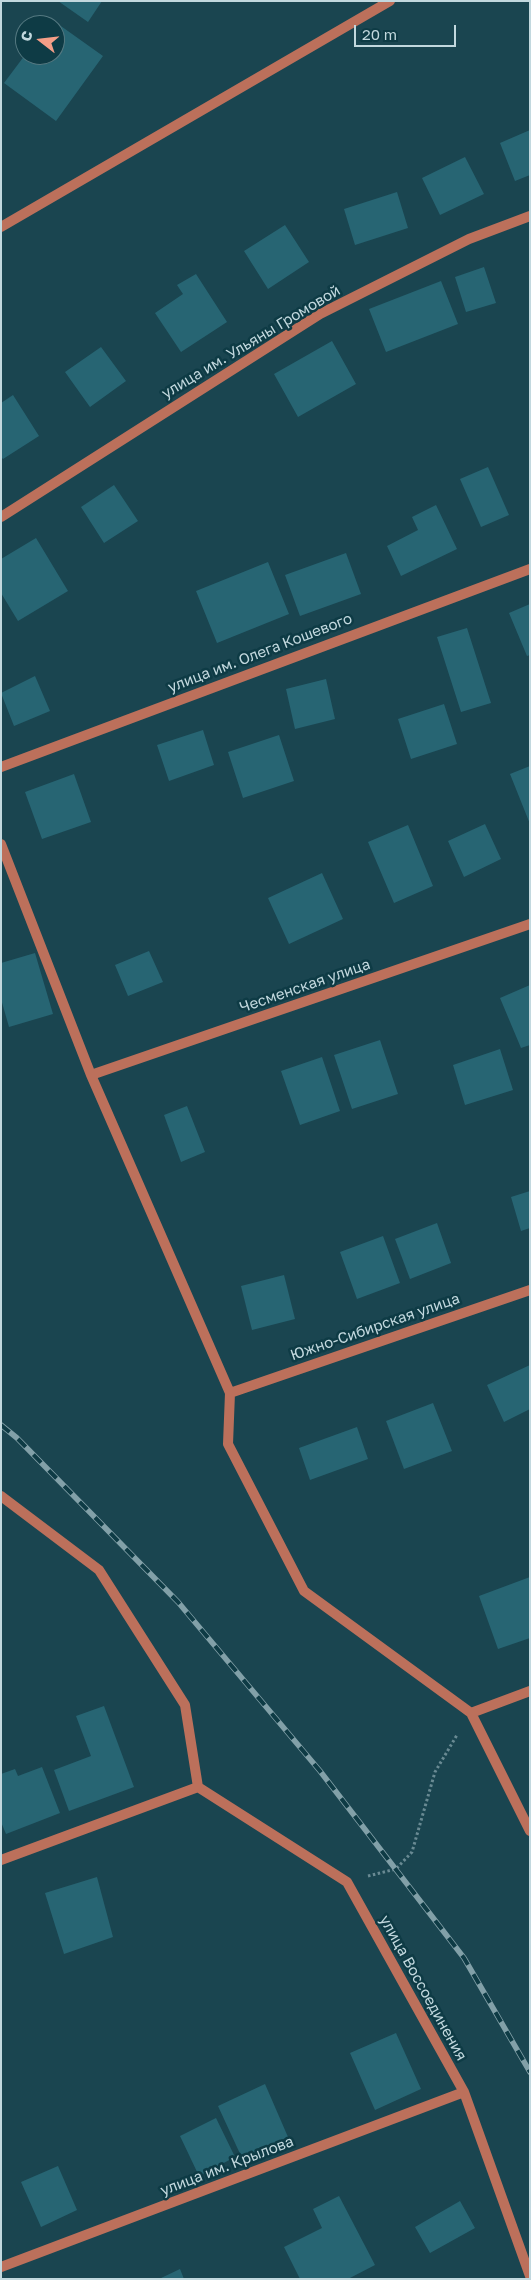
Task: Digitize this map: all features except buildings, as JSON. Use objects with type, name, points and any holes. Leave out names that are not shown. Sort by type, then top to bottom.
[{"type":"street","points":[[1,227],[390,1]]},
{"type":"street","name":"улица им. Ульяны Громовой","points":[[1,517],[320,314],[469,239],[530,216]]},
{"type":"street","name":"улица им. Олега Кошевого","points":[[1,767],[530,569]]},
{"type":"street","points":[[1,844],[91,1075],[230,1393],[228,1444],[304,1591],[471,1713],[530,1831]]},
{"type":"street","name":"Чесменская улица","points":[[91,1075],[530,924]]},
{"type":"street","name":"Южно-Сибирская улица","points":[[230,1393],[530,1290]]},
{"type":"street","points":[[1,1496],[99,1570],[185,1705],[198,1787],[1,1860]]},
{"type":"street","points":[[471,1713],[530,1691]]},
{"type":"street","name":"улица Воссоединения","points":[[198,1787],[348,1882],[464,2092],[530,2276]]},
{"type":"street","name":"улица им. Крылова","points":[[1,2267],[464,2092]]},
{"type":"path","points":[[348,1882],[396,1869],[412,1852],[435,1772],[471,1713]]},
{"type":"railway","points":[[1,1425],[17,1438],[178,1602],[320,1771],[464,1958],[530,2072]]}]
